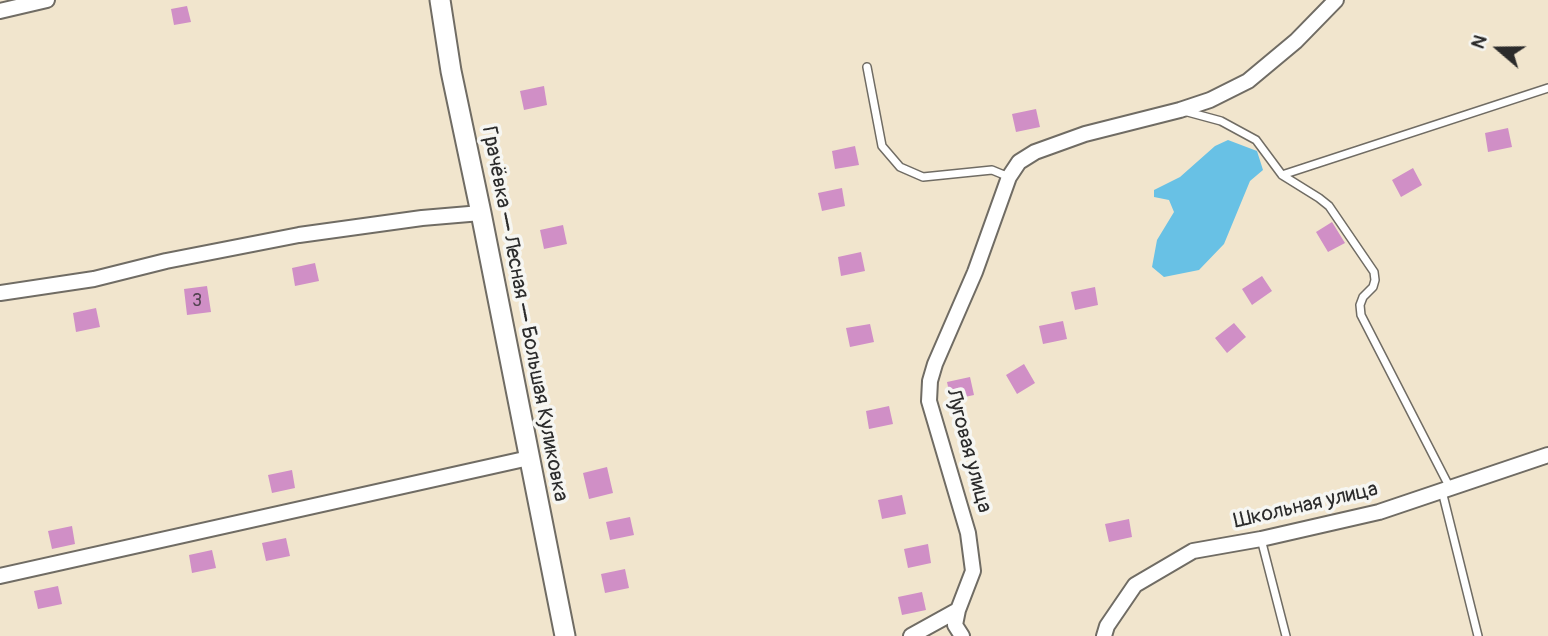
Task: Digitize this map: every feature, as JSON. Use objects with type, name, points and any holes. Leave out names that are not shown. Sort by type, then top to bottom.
[{"type":"street","points":[[0,11],[47,0]]},
{"type":"street","name":"Грачёвка — Лесная — Большая Куликовка","points":[[440,0],[451,71],[565,636]]},
{"type":"street","points":[[1009,177],[1019,162],[1035,152],[1085,134],[1210,100],[1248,81],[1296,41],[1336,0]]},
{"type":"street","name":"Луговая улица","points":[[956,632],[958,610],[973,571],[968,533],[929,401],[930,381],[975,272],[1009,177]]},
{"type":"street","points":[[0,293],[94,278],[299,234],[481,213]]},
{"type":"street","name":"Школьная улица","points":[[1104,636],[1107,626],[1135,585],[1193,551],[1261,539],[1379,512],[1548,454]]},
{"type":"street","points":[[0,576],[529,458]]},
{"type":"street","points":[[911,636],[958,610]]},
{"type":"lane","points":[[867,67],[882,146],[900,167],[923,177],[992,170],[1009,177]]},
{"type":"lane","points":[[1282,175],[1548,88]]},
{"type":"lane","points":[[1180,110],[1221,121],[1256,140],[1282,175],[1329,206],[1374,272],[1376,280],[1363,297],[1360,305],[1361,316],[1446,490],[1478,636]]},
{"type":"lane","points":[[1261,539],[1286,636]]},
{"type":"water","points":[[1228,140],[1257,151],[1263,170],[1250,181],[1224,244],[1199,270],[1164,277],[1152,267],[1157,240],[1174,212],[1169,200],[1154,197],[1154,190],[1180,177],[1215,146]]},
{"type":"building","points":[[187,6],[191,22],[174,25],[171,9]]},
{"type":"building","points":[[544,86],[547,105],[524,110],[520,91]]},
{"type":"building","points":[[1036,109],[1040,127],[1016,132],[1012,114]]},
{"type":"building","points":[[1508,128],[1512,147],[1488,152],[1485,133]]},
{"type":"building","points":[[855,146],[859,165],[835,169],[832,151]]},
{"type":"building","points":[[1413,168],[1422,185],[1401,197],[1392,180]]},
{"type":"building","points":[[842,188],[845,206],[822,211],[818,193]]},
{"type":"building","points":[[1332,222],[1345,243],[1328,252],[1316,232]]},
{"type":"building","points":[[563,225],[567,244],[544,249],[540,230]]},
{"type":"building","points":[[861,252],[865,271],[841,276],[838,257]]},
{"type":"building","points":[[315,263],[319,281],[295,286],[292,268]]},
{"type":"building","points":[[1262,276],[1272,291],[1252,305],[1242,289]]},
{"type":"building","points":[[207,286],[211,312],[187,315],[184,289]]},
{"type":"building","points":[[1095,287],[1098,305],[1075,310],[1071,292]]},
{"type":"building","points":[[96,308],[100,327],[76,332],[73,313]]},
{"type":"building","points":[[1063,321],[1067,339],[1043,344],[1039,326]]},
{"type":"building","points":[[1234,323],[1246,337],[1227,353],[1215,338]]},
{"type":"building","points":[[870,324],[874,342],[850,347],[846,328]]},
{"type":"building","points":[[1024,364],[1035,383],[1017,394],[1006,375]]},
{"type":"building","points":[[970,377],[974,395],[951,400],[947,382]]},
{"type":"building","points":[[889,406],[893,424],[869,429],[866,411]]},
{"type":"building","points":[[607,467],[613,493],[589,499],[583,473]]},
{"type":"building","points":[[292,470],[295,488],[272,493],[268,475]]},
{"type":"building","points":[[902,495],[906,514],[882,519],[878,500]]},
{"type":"building","points":[[630,517],[634,535],[610,540],[606,522]]},
{"type":"building","points":[[1129,519],[1132,537],[1109,542],[1105,524]]},
{"type":"building","points":[[72,526],[75,544],[52,549],[48,531]]},
{"type":"building","points":[[286,538],[290,556],[266,561],[262,543]]},
{"type":"building","points":[[928,544],[931,563],[908,568],[904,549]]},
{"type":"building","points":[[212,550],[216,568],[192,573],[189,555]]},
{"type":"building","points":[[625,569],[629,588],[605,593],[601,574]]},
{"type":"building","points":[[58,586],[62,604],[38,609],[34,591]]},
{"type":"building","points":[[922,592],[926,610],[902,615],[898,597]]}]
